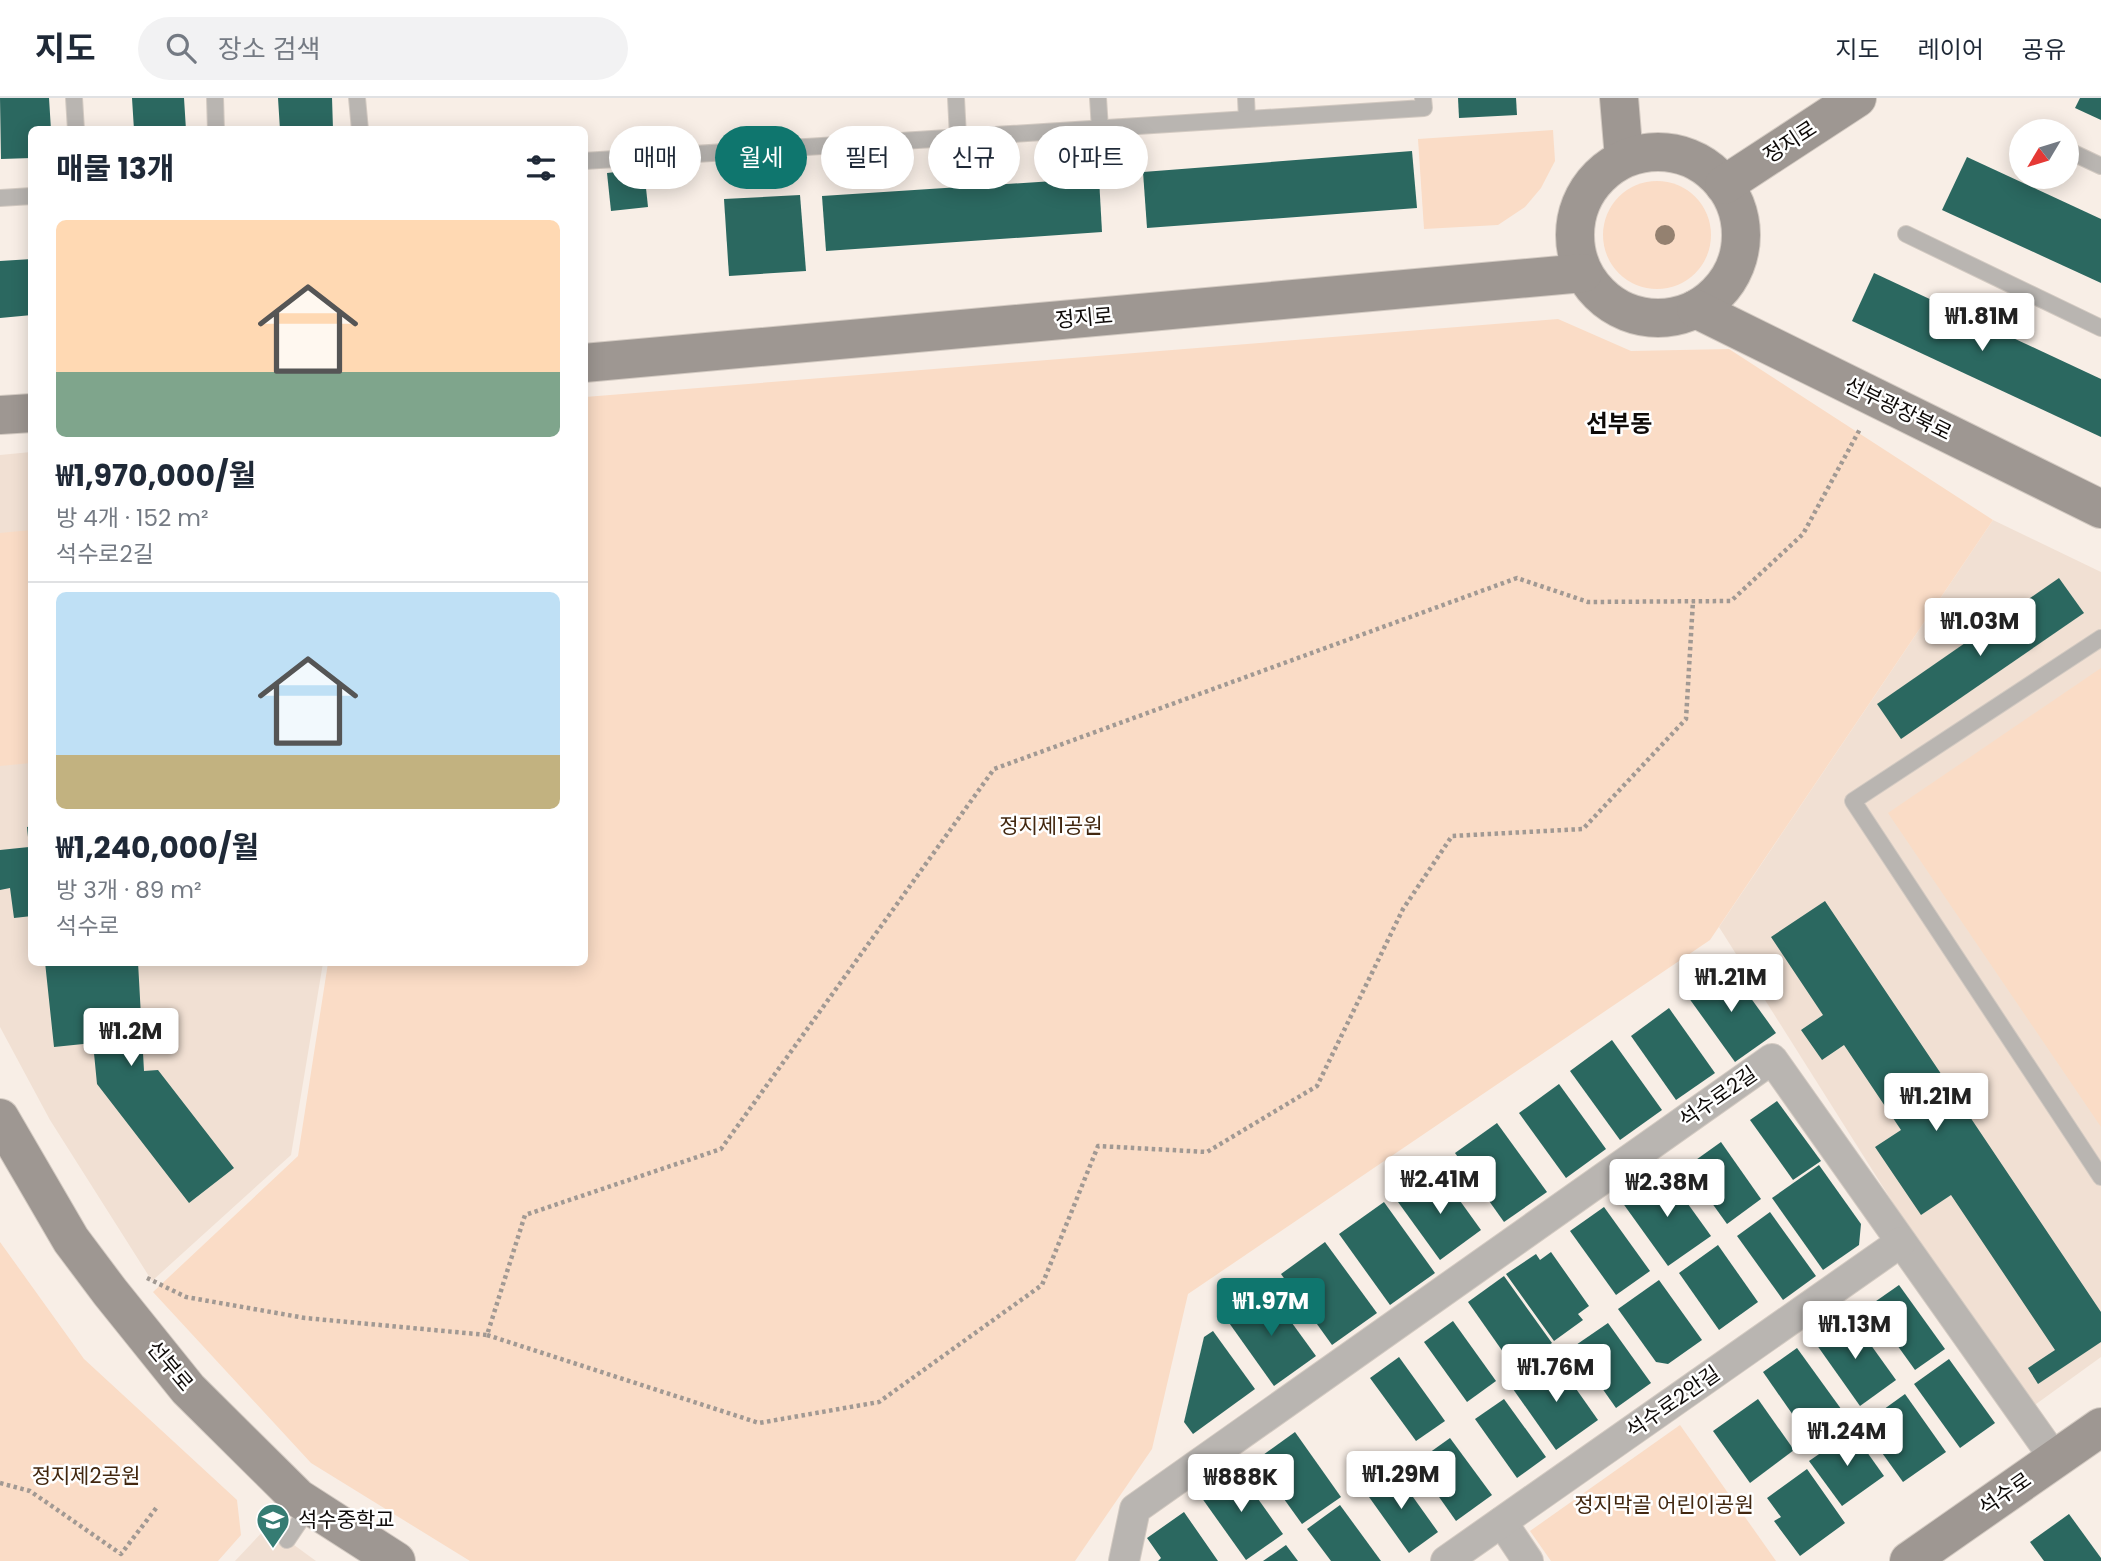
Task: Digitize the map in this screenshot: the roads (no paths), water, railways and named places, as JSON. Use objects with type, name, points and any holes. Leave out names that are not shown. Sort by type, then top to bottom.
[{"type":"street","points":[[1619,98],[1624,158]]},
{"type":"street","name":"정지로","points":[[1724,186],[1857,98]]},
{"type":"street","points":[[1640,153],[1674,153],[1705,166],[1724,186],[1736,207],[1741,240],[1732,273],[1723,288],[1711,300],[1681,315],[1648,318],[1617,308],[1592,287],[1584,273],[1574,241],[1575,224],[1586,192],[1609,166],[1640,153]]},
{"type":"street","name":"정지로","points":[[588,363],[1584,273]]},
{"type":"street","name":"선부광장북로","points":[[1696,309],[2096,501]]},
{"type":"street","points":[[0,415],[28,412]]},
{"type":"street","name":"석수로2길","points":[[1124,1561],[1135,1509],[1772,1059],[2054,1459]]},
{"type":"street","name":"선부로","points":[[0,1118],[71,1240],[188,1389],[298,1498],[396,1561]]},
{"type":"street","name":"석수로2안길","points":[[1446,1561],[1901,1242]]},
{"type":"street","name":"석수로","points":[[1925,1556],[2101,1427]]},
{"type":"street","points":[[1502,1522],[1528,1561]]},
{"type":"lane","points":[[74,98],[76,126]]},
{"type":"lane","points":[[215,98],[216,126]]},
{"type":"lane","points":[[357,98],[359,126]]},
{"type":"lane","points":[[956,98],[957,126]]},
{"type":"lane","points":[[1098,98],[1100,126]]},
{"type":"lane","points":[[1246,98],[1247,119]]},
{"type":"lane","points":[[1144,126],[1424,108],[1423,98]]},
{"type":"lane","points":[[588,161],[928,139]]},
{"type":"lane","points":[[2079,156],[2101,166]]},
{"type":"lane","points":[[0,198],[28,196]]},
{"type":"lane","points":[[1906,234],[2101,328]]},
{"type":"lane","points":[[2101,638],[1853,801],[2101,1177]]},
{"type":"lane","points":[[287,1540],[310,1506]]},
{"type":"place","name":"석수중학교","points":[[273,1550]]},
{"type":"district","name":"선부동","points":[[1619,424]]},
{"type":"park label","name":"정지제1공원","points":[[1051,826]]},
{"type":"park label","name":"정지제2공원","points":[[86,1476]]},
{"type":"park label","name":"정지막골 어린이공원","points":[[1664,1505]]}]
